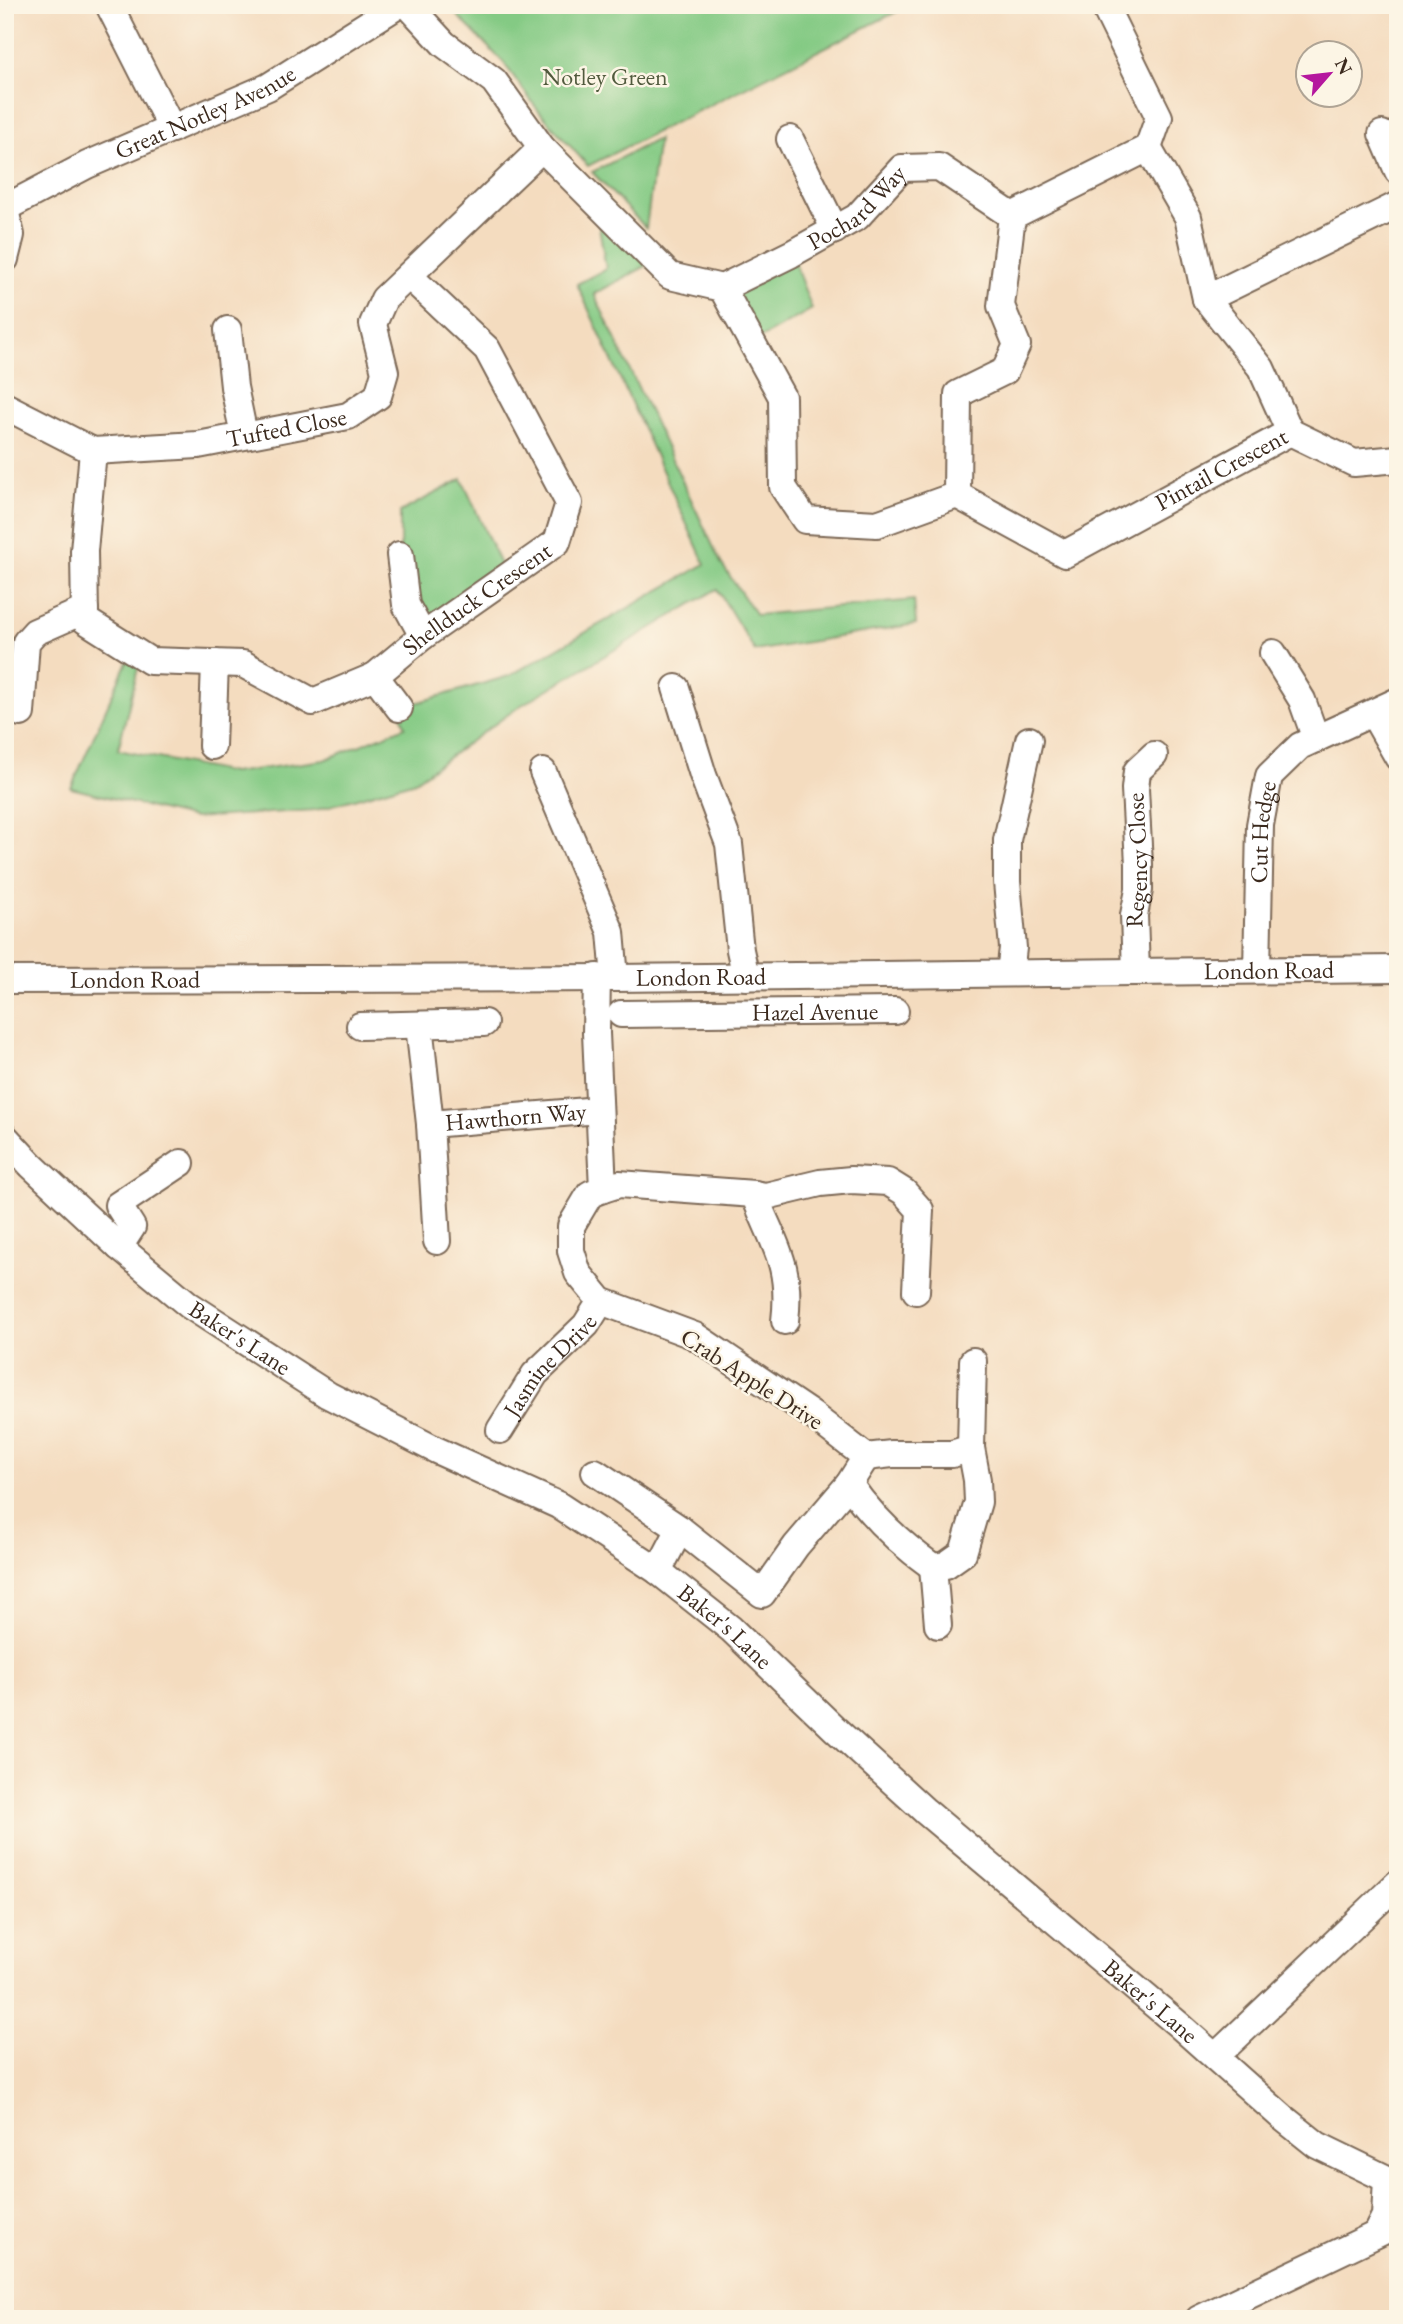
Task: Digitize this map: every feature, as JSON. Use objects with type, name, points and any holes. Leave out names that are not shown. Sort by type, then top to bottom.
[{"type":"street","points":[[109,5],[172,129]]},
{"type":"street","name":"Great Notley Avenue","points":[[5,259],[11,235],[5,209],[87,165],[268,87],[398,5]]},
{"type":"street","points":[[408,5],[443,44],[494,81],[542,148],[670,276],[722,288],[782,397],[783,487],[805,520],[877,524],[957,495],[958,394],[1005,371],[1017,345],[1001,306],[1012,216],[1148,148],[1159,117],[1104,5]]},
{"type":"street","points":[[1382,134],[1398,171]]},
{"type":"street","points":[[790,139],[835,230]]},
{"type":"street","name":"Tufted Close","points":[[93,451],[198,445],[348,416],[378,396],[385,372],[373,324],[383,299],[542,148]]},
{"type":"street","name":"Pintail Crescent","points":[[957,495],[1065,554],[1290,432],[1261,368],[1206,299],[1188,217],[1148,148]]},
{"type":"street","name":"Pochard Way","points":[[722,288],[857,217],[902,168],[939,167],[1012,216]]},
{"type":"street","points":[[1206,299],[1398,205]]},
{"type":"street","name":"Shellduck Crescent","points":[[215,663],[243,664],[313,702],[375,677],[423,636],[557,542],[569,503],[487,349],[409,276]]},
{"type":"street","points":[[228,330],[234,387],[244,435]]},
{"type":"street","points":[[5,406],[93,451],[84,551],[85,620],[150,661],[215,663],[212,746]]},
{"type":"street","points":[[1290,432],[1354,463],[1398,460]]},
{"type":"street","points":[[400,555],[406,605],[423,636]]},
{"type":"street","points":[[21,713],[26,642],[35,632],[85,610]]},
{"type":"street","points":[[1273,653],[1302,700],[1316,739]]},
{"type":"street","points":[[375,677],[399,708]]},
{"type":"street","name":"Hazel Avenue","points":[[676,688],[697,757],[729,844],[740,950],[736,1013]]},
{"type":"street","name":"Cut Hedge","points":[[1257,970],[1260,825],[1269,776],[1300,746],[1398,701]]},
{"type":"street","points":[[1373,713],[1398,757]]},
{"type":"street","points":[[1010,973],[1013,948],[1007,882],[1007,840],[1029,740]]},
{"type":"street","name":"Regency Close","points":[[1136,972],[1134,915],[1139,890],[1139,864],[1135,789],[1138,771],[1154,755]]},
{"type":"street","points":[[544,772],[611,932],[596,1033],[603,1189]]},
{"type":"street","name":"London Road","points":[[5,980],[1398,969]]},
{"type":"street","name":"Hazel Avenue","points":[[621,1014],[895,1011]]},
{"type":"street","points":[[360,1026],[484,1023]]},
{"type":"street","name":"Hawthorn Way","points":[[419,1025],[430,1124],[436,1241]]},
{"type":"street","name":"Hawthorn Way","points":[[430,1124],[599,1110]]},
{"type":"street","name":"Baker's Lane","points":[[5,1137],[31,1166],[119,1248],[189,1305],[328,1395],[436,1450],[558,1505],[658,1571],[731,1629],[835,1730],[925,1811],[1317,2145],[1393,2180]]},
{"type":"street","points":[[119,1248],[132,1227],[118,1205],[181,1163]]},
{"type":"street","points":[[601,1301],[578,1273],[571,1251],[572,1226],[590,1194],[619,1184],[765,1196],[820,1183],[851,1180],[888,1182],[904,1192],[920,1210],[916,1291]]},
{"type":"street","points":[[754,1194],[780,1252],[786,1277],[785,1321]]},
{"type":"street","name":"Jasmine Drive","points":[[500,1430],[535,1374],[586,1325],[601,1301]]},
{"type":"street","name":"Crab Apple Drive","points":[[601,1301],[695,1336],[811,1415],[866,1457]]},
{"type":"street","points":[[849,1484],[870,1510],[914,1553],[933,1567],[946,1565],[963,1553],[978,1502],[971,1448],[973,1361]]},
{"type":"street","points":[[594,1472],[680,1529],[762,1594],[796,1546],[849,1484],[866,1457],[892,1454],[953,1454],[971,1448]]},
{"type":"street","points":[[658,1571],[680,1529]]},
{"type":"street","points":[[933,1567],[938,1625]]},
{"type":"street","points":[[1215,2057],[1398,1883]]},
{"type":"street","points":[[1199,2319],[1387,2229],[1385,2217],[1393,2180]]},
{"type":"green space","name":"Notley Green","points":[[447,5],[910,5],[588,166],[538,110],[503,62]]},
{"type":"green space","points":[[658,139],[646,228],[592,172]]},
{"type":"green space","points":[[597,214],[648,265],[594,294],[721,563],[756,615],[914,600],[916,624],[755,651],[717,589],[520,706],[415,781],[316,810],[193,818],[71,788],[132,650],[141,656],[118,750],[232,773],[324,760],[405,727],[399,708],[509,676],[705,564],[577,284],[606,269]]},
{"type":"green space","points":[[791,254],[812,309],[752,343],[722,288]]},
{"type":"green space","points":[[462,479],[506,578],[423,636],[400,555],[400,512]]}]
